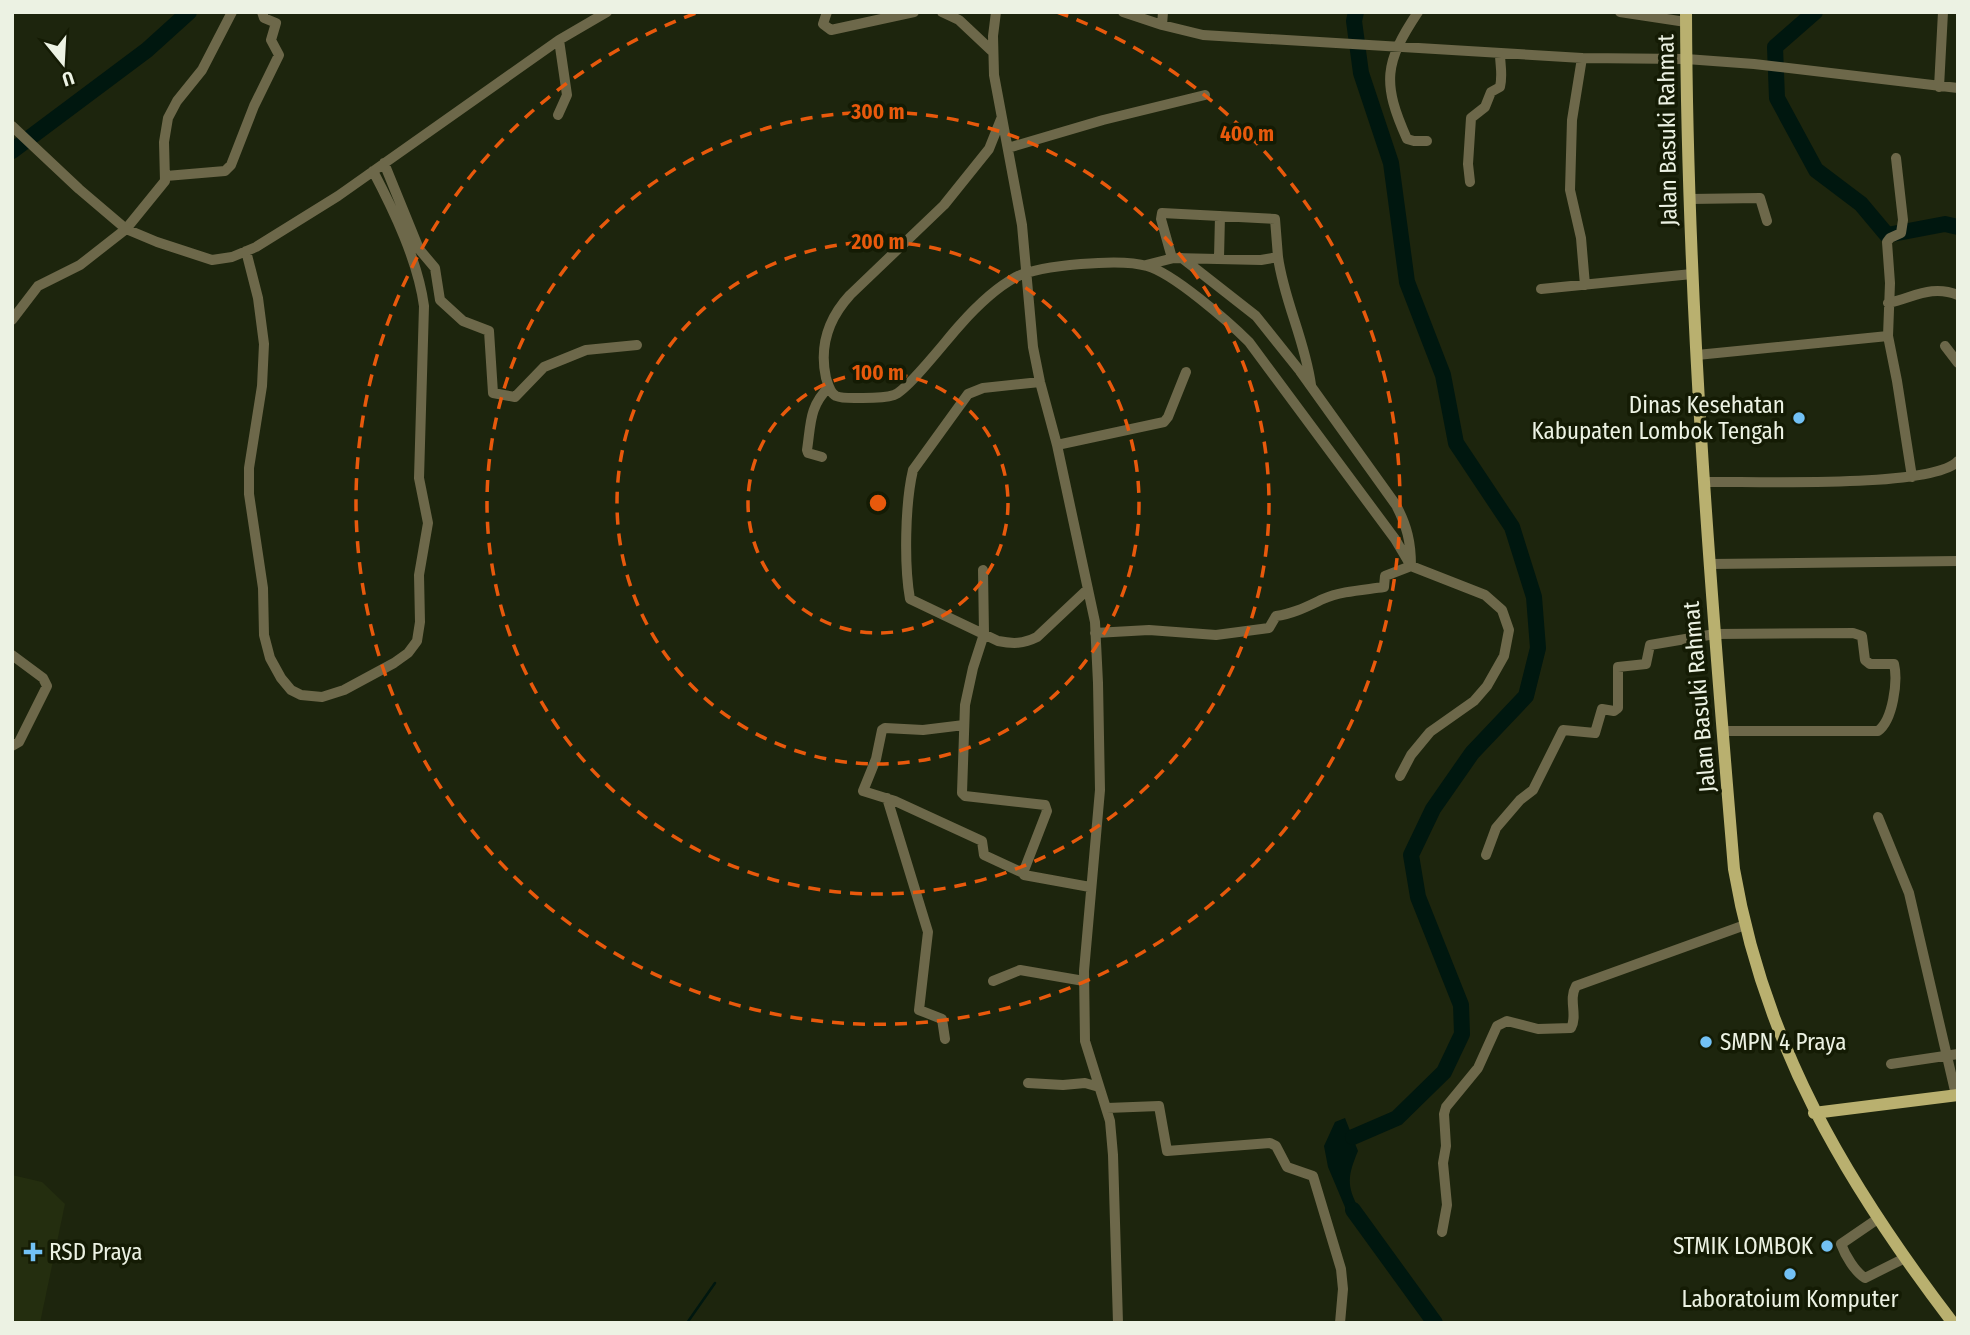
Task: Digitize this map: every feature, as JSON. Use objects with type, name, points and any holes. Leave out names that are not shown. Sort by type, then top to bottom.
[{"type":"main road","name":"Jalan Basuki Rahmat","points":[[1686,17],[1692,274],[1704,482],[1734,869],[1745,925],[1771,1011],[1814,1113],[1879,1219],[1953,1323]]},
{"type":"main road","points":[[1814,1113],[1957,1095]]},
{"type":"street","points":[[12,320],[38,286],[80,265],[126,229],[162,187],[166,176],[164,142],[168,118],[177,101],[202,70],[232,12]]},
{"type":"street","points":[[166,176],[223,171],[231,165],[254,106],[279,55],[271,38],[276,23],[264,18],[262,12]]},
{"type":"street","points":[[12,126],[126,229],[212,260],[232,257],[338,197],[559,40],[607,12]]},
{"type":"street","points":[[827,12],[823,24],[831,30],[914,12]]},
{"type":"street","points":[[942,12],[959,20],[993,52]]},
{"type":"street","points":[[996,12],[993,52],[1001,119],[1022,225],[1033,347],[1057,445],[1095,632],[1100,790],[1084,981],[1085,1041],[1107,1108],[1113,1155],[1118,1323]]},
{"type":"street","points":[[1122,12],[1203,35],[1500,54],[1686,59],[1778,66],[1958,88]]},
{"type":"street","points":[[1161,25],[1163,12]]},
{"type":"street","points":[[1418,12],[1397,47],[1389,74],[1391,96],[1408,139],[1427,141]]},
{"type":"street","points":[[1620,12],[1686,17]]},
{"type":"street","points":[[1939,87],[1943,12]]},
{"type":"street","points":[[558,115],[567,95],[559,40]]},
{"type":"street","points":[[1470,181],[1468,164],[1471,118],[1485,107],[1490,92],[1500,88],[1503,72],[1500,54]]},
{"type":"street","points":[[1583,58],[1572,120],[1570,190],[1581,238],[1585,285]]},
{"type":"street","points":[[1008,148],[1103,120],[1205,95]]},
{"type":"street","points":[[1001,119],[987,152],[944,205],[850,295],[840,308],[823,343],[829,387],[837,396],[878,397],[899,393],[987,298],[1001,286],[1026,273],[1096,263],[1146,265],[1177,258],[1261,260],[1278,257]]},
{"type":"street","points":[[1896,158],[1903,220],[1901,233],[1889,238],[1887,242],[1890,274],[1888,337],[1898,381],[1912,477]]},
{"type":"street","points":[[384,163],[419,249],[435,268],[440,300],[463,321],[489,331],[493,393],[515,397],[544,367],[586,350],[637,345]]},
{"type":"street","points":[[246,251],[258,298],[264,344],[262,386],[249,468],[249,494],[263,588],[264,635],[270,658],[286,684],[301,695],[322,697],[344,690],[405,656],[417,641],[420,622],[418,575],[428,523],[419,478],[424,306],[421,287],[401,232],[373,171]]},
{"type":"street","points":[[1690,199],[1760,198],[1767,221]]},
{"type":"street","points":[[1311,386],[1306,354],[1284,287],[1274,217],[1161,214],[1177,258],[1252,312],[1311,386],[1396,505],[1411,541],[1411,565]]},
{"type":"street","points":[[1219,258],[1220,216]]},
{"type":"street","points":[[1146,265],[1166,275],[1219,315],[1249,342],[1411,565],[1485,595],[1502,610],[1509,630],[1504,656],[1487,686],[1474,701],[1430,732],[1411,755],[1399,776]]},
{"type":"street","points":[[1541,289],[1692,274]]},
{"type":"street","points":[[1888,303],[1927,290],[1942,290],[1958,295]]},
{"type":"street","points":[[1697,355],[1888,337]]},
{"type":"street","points":[[1945,346],[1958,363]]},
{"type":"street","points":[[1057,445],[1164,422],[1186,372]]},
{"type":"street","points":[[1040,382],[983,388],[968,394],[913,470],[906,578],[910,599],[998,641],[1013,644],[1037,637],[1088,589]]},
{"type":"street","points":[[822,457],[810,454],[807,450],[813,409],[829,387]]},
{"type":"street","points":[[1704,482],[1880,480],[1942,471],[1958,461]]},
{"type":"street","points":[[1710,564],[1958,561]]},
{"type":"street","points":[[1095,632],[1149,631],[1216,635],[1270,628],[1276,615],[1290,614],[1322,599],[1343,593],[1384,587],[1385,576],[1411,565]]},
{"type":"street","points":[[983,570],[984,634],[972,668],[965,705],[963,795],[1040,803],[1047,808],[1023,873]]},
{"type":"street","points":[[1486,855],[1496,828],[1518,802],[1533,790],[1563,730],[1596,731],[1602,709],[1617,710],[1619,666],[1646,664],[1650,645],[1715,634],[1857,634],[1862,636],[1864,641],[1866,660],[1877,664],[1893,663],[1895,668],[1895,693],[1883,727],[1878,731],[1723,732]]},
{"type":"street","points":[[12,655],[44,678],[47,686],[19,742],[12,746]]},
{"type":"street","points":[[964,725],[923,730],[885,728],[882,730],[876,759],[863,792],[887,798],[982,841],[984,855],[1023,873],[1027,878],[1090,887]]},
{"type":"street","points":[[887,798],[928,932],[919,1010],[942,1019],[945,1040]]},
{"type":"street","points":[[1878,817],[1909,893],[1952,1054],[1957,1095]]},
{"type":"street","points":[[1442,1232],[1447,1205],[1443,1163],[1446,1146],[1444,1114],[1451,1098],[1478,1068],[1497,1026],[1507,1021],[1538,1029],[1572,1028],[1575,1020],[1572,996],[1576,986],[1745,925]]},
{"type":"street","points":[[993,981],[1020,970],[1084,981]]},
{"type":"street","points":[[1891,1063],[1952,1054]]},
{"type":"street","points":[[1028,1083],[1085,1083],[1099,1087]]},
{"type":"street","points":[[1107,1108],[1159,1106],[1167,1151],[1270,1143],[1276,1146],[1287,1167],[1313,1176],[1341,1269],[1343,1289],[1340,1323]]},
{"type":"street","points":[[1879,1219],[1841,1244],[1860,1275],[1866,1278],[1905,1258]]},
{"type":"shaded area","points":[[1345,1118],[1358,1151],[1352,1167],[1350,1186],[1359,1209],[1347,1212],[1328,1167],[1324,1146],[1335,1122]]},
{"type":"shaded area","name":"RSD Praya","points":[[12,1175],[42,1182],[65,1204],[40,1323],[12,1323]]},
{"type":"waterway","points":[[12,151],[147,50],[189,12]]},
{"type":"waterway","points":[[1353,1137],[1397,1118],[1444,1072],[1462,1034],[1461,1005],[1418,897],[1411,855],[1433,809],[1472,753],[1526,696],[1538,648],[1534,597],[1512,527],[1456,443],[1443,375],[1407,282],[1391,163],[1361,73],[1354,21],[1356,12]]},
{"type":"waterway","points":[[1815,12],[1775,47],[1777,98],[1816,170],[1861,204],[1887,235],[1945,224],[1958,227]]},
{"type":"waterway","points":[[1353,1210],[1435,1323]]},
{"type":"waterway","points":[[687,1323],[715,1283]]},
{"type":"place","name":"Dinas Kesehatan Kabupaten Lombok Tengah","points":[[1799,418]]},
{"type":"place","name":"SMPN 4 Praya","points":[[1706,1042]]},
{"type":"place","name":"STMIK LOMBOK","points":[[1827,1246]]},
{"type":"place","name":"RSD Praya","points":[[33,1252]]},
{"type":"place","name":"Laboratoium Komputer","points":[[1790,1274]]}]
